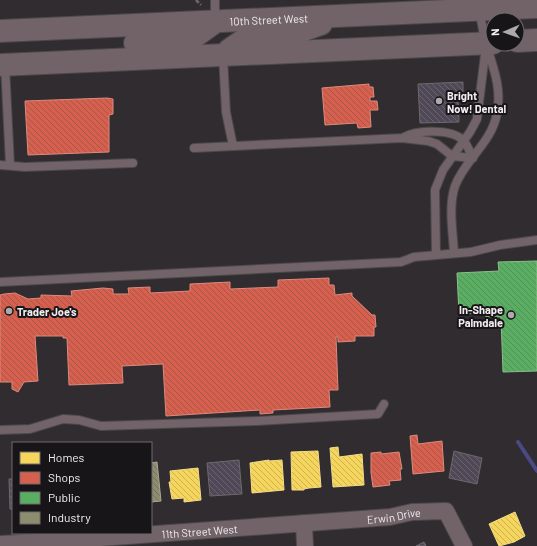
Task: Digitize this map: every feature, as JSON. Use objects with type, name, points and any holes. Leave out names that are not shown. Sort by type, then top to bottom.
[{"type":"main road","name":"10th Street West","points":[[0,31],[340,16],[479,5],[537,7]]},
{"type":"main road","points":[[223,55],[245,38],[293,34],[340,16]]},
{"type":"main road","points":[[29,63],[88,46],[190,40],[215,22]]},
{"type":"main road","points":[[525,41],[537,40]]},
{"type":"main road","points":[[2,65],[485,43]]},
{"type":"street","name":"Erwin Drive","points":[[304,523],[390,516],[412,512],[446,511],[464,546]]},
{"type":"street","name":"11th Street West","points":[[0,544],[59,542],[304,523]]},
{"type":"street","points":[[304,523],[305,546]]},
{"type":"lane","points":[[215,0],[215,22]]},
{"type":"lane","points":[[479,5],[485,26]]},
{"type":"lane","points":[[436,254],[434,194],[440,175],[472,129],[478,114],[488,52]]},
{"type":"lane","points":[[454,253],[453,194],[460,176],[491,132],[498,111],[497,77],[492,52]]},
{"type":"lane","points":[[223,55],[226,112],[233,146]]},
{"type":"lane","points":[[2,65],[10,165]]},
{"type":"lane","points":[[194,148],[402,138],[420,133],[435,132],[452,135],[464,141],[473,158]]},
{"type":"lane","points":[[402,138],[412,141],[428,141],[437,144],[452,156],[473,158]]},
{"type":"lane","points":[[0,164],[25,167],[133,163]]},
{"type":"lane","points":[[0,282],[401,262],[410,258],[436,254],[478,251],[500,245],[537,240]]},
{"type":"lane","points":[[0,430],[30,429],[63,419],[79,420],[101,426],[257,421],[378,414],[384,404]]},
{"type":"path","points":[[196,0],[201,5]]},
{"type":"building: Homes","points":[[338,447],[339,457],[362,454],[364,485],[333,487],[330,448]]},
{"type":"building: Homes","points":[[318,451],[321,487],[304,490],[292,490],[291,452]]},
{"type":"building: Homes","points":[[269,460],[282,460],[284,490],[252,493],[250,463]]},
{"type":"building: Homes","points":[[198,468],[201,500],[184,502],[184,498],[172,499],[169,482],[171,482],[170,471]]},
{"type":"building: Homes","points":[[515,512],[525,536],[514,542],[499,546],[489,524]]},
{"type":"building: Shops","points":[[369,84],[369,87],[373,87],[374,97],[370,97],[370,101],[377,101],[378,110],[370,110],[371,127],[358,128],[357,123],[325,125],[322,88]]},
{"type":"building: Shops","points":[[113,99],[113,114],[109,115],[109,152],[28,155],[25,101]]},
{"type":"building: Shops","points":[[329,278],[329,285],[334,285],[335,295],[352,293],[352,296],[372,315],[375,315],[376,327],[374,327],[374,336],[355,336],[355,341],[338,342],[338,337],[336,337],[338,390],[329,390],[330,407],[273,410],[273,413],[260,414],[260,410],[166,416],[163,364],[122,366],[123,383],[69,385],[67,338],[63,338],[63,336],[35,336],[38,381],[24,382],[18,392],[12,389],[12,382],[0,382],[0,295],[15,293],[28,299],[41,298],[41,295],[72,296],[71,291],[103,288],[113,289],[113,294],[129,294],[128,288],[150,287],[150,293],[190,291],[190,284],[230,282],[230,289],[278,287],[278,280]]},
{"type":"building: Shops","points":[[417,435],[418,444],[442,441],[444,471],[413,474],[410,436]]},
{"type":"building: Shops","points":[[381,452],[381,454],[399,452],[402,469],[400,469],[401,480],[389,481],[390,485],[373,487],[371,453]]},
{"type":"building: Public","name":"In-Shape Palmdale","points":[[537,261],[537,371],[503,372],[501,317],[486,317],[486,313],[459,314],[457,273],[499,271],[498,262]]},
{"type":"building: Industry","points":[[157,462],[161,501],[152,502],[152,463]]},
{"type":"building: Other","name":"Bright Now! Dental","points":[[463,82],[463,95],[458,96],[459,122],[420,123],[418,84]]},
{"type":"building: Other","points":[[454,451],[482,458],[477,484],[449,478]]},
{"type":"building: Other","points":[[239,460],[242,494],[210,496],[207,463]]},
{"type":"building: Other","points":[[9,479],[12,479],[12,509],[10,509]]},
{"type":"building: Other","points":[[424,542],[426,546],[416,546]]},
{"type":"waterway","points":[[518,442],[537,471]]},
{"type":"place","name":"Bright Now! Dental","points":[[439,101]]},
{"type":"place","name":"Trader Joe's","points":[[9,311]]},
{"type":"place","name":"In-Shape Palmdale","points":[[511,315]]}]
